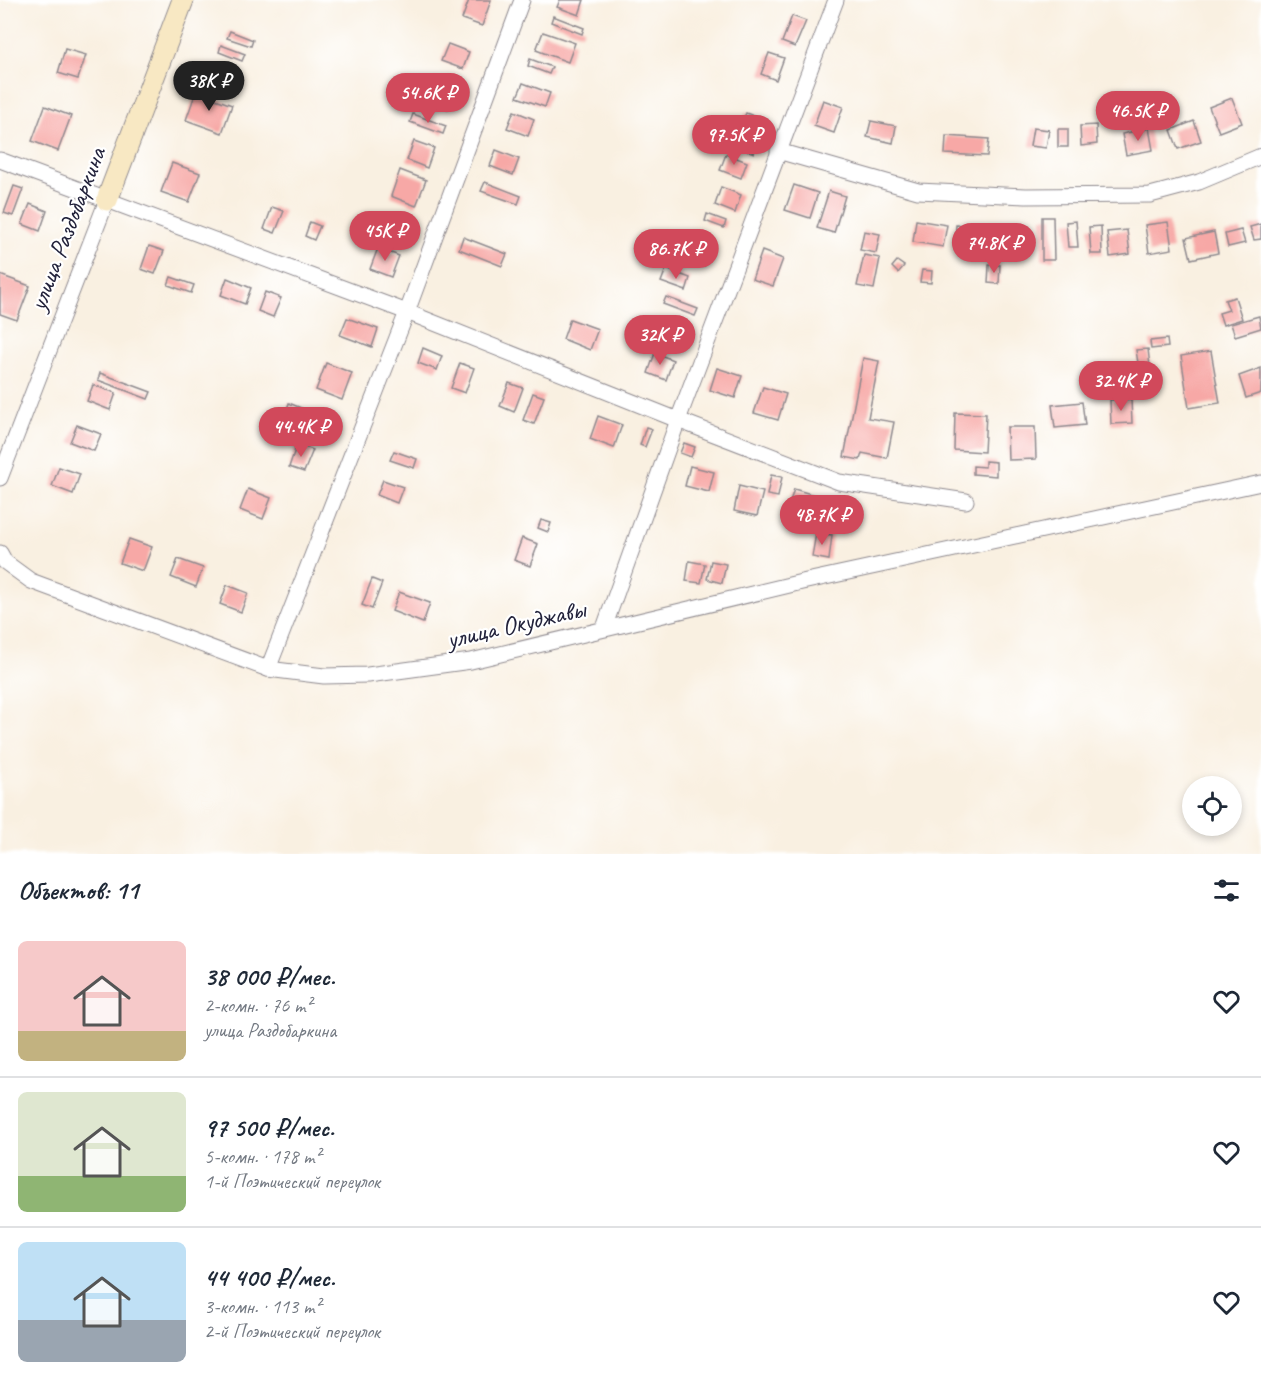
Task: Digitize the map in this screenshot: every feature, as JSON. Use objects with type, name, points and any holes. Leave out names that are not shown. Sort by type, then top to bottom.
[{"type":"street","name":"улица Раздобаркина","points":[[0,478],[183,0]]},
{"type":"street","points":[[268,669],[407,312],[522,0]]},
{"type":"street","points":[[604,628],[678,420],[836,0]]},
{"type":"street","points":[[778,151],[918,191],[1026,196],[1150,195],[1199,182],[1261,156]]},
{"type":"street","points":[[0,160],[407,312],[839,482],[966,501]]},
{"type":"street","name":"улица Окуджавы","points":[[0,553],[5,562],[31,581],[268,669],[324,676],[418,670],[471,661],[604,628],[1059,525],[1261,483]]},
{"type":"building","points":[[469,0],[491,0],[482,26],[462,19]]},
{"type":"building","points":[[560,0],[584,0],[579,15],[557,7]]},
{"type":"building","points":[[553,16],[584,28],[582,34],[551,22]]},
{"type":"building","points":[[792,16],[806,21],[795,47],[782,42]]},
{"type":"building","points":[[230,31],[253,40],[251,46],[227,38]]},
{"type":"building","points":[[543,32],[575,43],[568,62],[536,50]]},
{"type":"building","points":[[448,44],[469,52],[463,69],[441,61]]},
{"type":"building","points":[[221,45],[245,54],[242,61],[219,52]]},
{"type":"building","points":[[65,49],[86,55],[78,79],[58,73]]},
{"type":"building","points":[[769,53],[784,58],[776,80],[761,74]]},
{"type":"building","points":[[530,59],[552,67],[549,74],[528,66]]},
{"type":"building","points":[[434,78],[456,86],[448,109],[426,101]]},
{"type":"building","points":[[523,83],[550,93],[545,107],[517,97]]},
{"type":"building","points":[[196,92],[232,105],[222,133],[186,120]]},
{"type":"building","points":[[1232,98],[1242,123],[1219,132],[1209,107]]},
{"type":"building","points":[[823,100],[843,107],[834,133],[814,126]]},
{"type":"building","points":[[45,106],[71,116],[58,151],[32,141]]},
{"type":"building","points":[[514,111],[534,119],[528,136],[507,128]]},
{"type":"building","points":[[746,113],[767,121],[763,132],[741,124]]},
{"type":"building","points":[[413,114],[446,126],[443,134],[410,122]]},
{"type":"building","points":[[871,121],[896,126],[893,143],[867,137]]},
{"type":"building","points":[[1194,121],[1201,141],[1178,149],[1171,130]]},
{"type":"building","points":[[1096,125],[1097,144],[1081,146],[1080,126]]},
{"type":"building","points":[[1033,128],[1049,130],[1046,148],[1030,146]]},
{"type":"building","points":[[1149,128],[1153,150],[1126,155],[1122,134]]},
{"type":"building","points":[[1058,129],[1068,129],[1068,147],[1058,147]]},
{"type":"building","points":[[946,136],[989,139],[987,156],[945,154]]},
{"type":"building","points":[[742,139],[757,144],[754,153],[738,147]]},
{"type":"building","points":[[414,141],[434,148],[427,168],[407,160]]},
{"type":"building","points":[[496,150],[519,159],[513,175],[490,166]]},
{"type":"building","points":[[726,154],[747,162],[741,178],[720,170]]},
{"type":"building","points":[[172,163],[200,173],[189,202],[161,192]]},
{"type":"building","points":[[400,170],[426,180],[416,206],[391,196]]},
{"type":"building","points":[[485,182],[521,196],[518,204],[481,191]]},
{"type":"building","points":[[794,185],[818,193],[810,218],[785,210]]},
{"type":"building","points":[[14,186],[23,189],[13,216],[4,213]]},
{"type":"building","points":[[721,187],[741,195],[735,213],[715,205]]},
{"type":"building","points":[[829,191],[845,196],[834,233],[817,228]]},
{"type":"building","points":[[30,204],[47,211],[40,231],[22,224]]},
{"type":"building","points":[[272,207],[284,211],[275,233],[264,229]]},
{"type":"building","points":[[707,214],[726,221],[724,228],[705,221]]},
{"type":"building","points":[[1042,217],[1053,217],[1054,260],[1042,260]]},
{"type":"building","points":[[916,220],[947,225],[943,247],[913,242]]},
{"type":"building","points":[[1076,221],[1078,247],[1068,247],[1066,222]]},
{"type":"building","points":[[310,222],[320,226],[314,240],[305,236]]},
{"type":"building","points":[[1168,222],[1172,249],[1149,253],[1145,225]]},
{"type":"building","points":[[1261,224],[1261,239],[1254,240],[1250,227]]},
{"type":"building","points":[[956,225],[982,227],[981,247],[955,244]]},
{"type":"building","points":[[999,226],[1028,227],[1027,250],[998,249]]},
{"type":"building","points":[[1101,226],[1102,254],[1091,254],[1089,227]]},
{"type":"building","points":[[1127,230],[1130,254],[1110,257],[1107,232]]},
{"type":"building","points":[[1241,230],[1245,243],[1228,247],[1225,234]]},
{"type":"building","points":[[864,231],[880,234],[876,253],[860,250]]},
{"type":"building","points":[[693,232],[714,240],[704,266],[683,258]]},
{"type":"building","points":[[1214,232],[1218,253],[1191,259],[1186,238]]},
{"type":"building","points":[[463,237],[507,254],[502,266],[459,249]]},
{"type":"building","points":[[149,246],[164,251],[155,274],[141,269]]},
{"type":"building","points":[[378,248],[399,256],[391,277],[370,269]]},
{"type":"building","points":[[762,251],[783,259],[773,286],[752,279]]},
{"type":"building","points":[[864,255],[880,258],[874,289],[857,286]]},
{"type":"building","points":[[897,261],[904,266],[898,273],[892,267]]},
{"type":"building","points":[[989,265],[1000,265],[999,284],[988,283]]},
{"type":"building","points":[[666,269],[690,278],[686,291],[661,282]]},
{"type":"building","points":[[922,270],[932,271],[931,283],[920,282]]},
{"type":"building","points":[[0,275],[30,286],[17,320],[0,314]]},
{"type":"building","points":[[171,277],[194,285],[191,293],[168,285]]},
{"type":"building","points":[[227,278],[251,288],[245,304],[221,295]]},
{"type":"building","points":[[265,292],[281,298],[273,317],[258,311]]},
{"type":"building","points":[[666,297],[698,309],[695,316],[663,304]]},
{"type":"building","points":[[1235,297],[1242,319],[1223,325],[1219,313],[1229,310],[1225,300]]},
{"type":"building","points":[[1259,316],[1261,328],[1235,336],[1231,324]]},
{"type":"building","points":[[347,318],[378,329],[372,347],[340,335]]},
{"type":"building","points":[[570,319],[598,329],[590,350],[563,339]]},
{"type":"building","points":[[1167,339],[1168,347],[1151,349],[1150,341]]},
{"type":"building","points":[[423,348],[442,356],[437,370],[418,363]]},
{"type":"building","points":[[1148,349],[1151,375],[1140,376],[1136,350]]},
{"type":"building","points":[[1211,351],[1220,403],[1189,408],[1181,356]]},
{"type":"building","points":[[655,353],[673,360],[666,380],[648,373]]},
{"type":"building","points":[[863,358],[879,361],[868,418],[894,422],[887,458],[862,453],[860,460],[844,457]]},
{"type":"building","points":[[326,363],[352,373],[342,400],[316,390]]},
{"type":"building","points":[[460,363],[474,368],[465,393],[451,388]]},
{"type":"building","points":[[717,368],[742,376],[735,398],[710,390]]},
{"type":"building","points":[[1261,368],[1261,393],[1246,398],[1239,376]]},
{"type":"building","points":[[100,373],[151,392],[148,399],[98,380]]},
{"type":"building","points":[[509,383],[523,388],[514,412],[500,406]]},
{"type":"building","points":[[93,385],[116,393],[110,410],[87,401]]},
{"type":"building","points":[[763,387],[786,394],[778,420],[754,413]]},
{"type":"building","points":[[533,393],[544,397],[534,424],[523,420]]},
{"type":"building","points":[[1131,399],[1132,423],[1111,424],[1110,400]]},
{"type":"building","points":[[1082,402],[1085,425],[1055,428],[1052,405]]},
{"type":"building","points":[[289,403],[313,413],[305,436],[281,427]]},
{"type":"building","points":[[955,413],[986,414],[984,452],[954,450]]},
{"type":"building","points":[[598,416],[622,425],[614,448],[590,439]]},
{"type":"building","points":[[77,425],[101,434],[94,451],[70,442]]},
{"type":"building","points":[[646,427],[652,429],[645,447],[640,445]]},
{"type":"building","points":[[1007,427],[1035,427],[1036,459],[1008,460]]},
{"type":"building","points":[[684,443],[695,447],[691,457],[680,453]]},
{"type":"building","points":[[297,444],[313,450],[304,472],[289,467]]},
{"type":"building","points":[[394,451],[417,459],[414,468],[390,460]]},
{"type":"building","points":[[985,461],[996,462],[996,476],[973,474],[973,466],[985,467]]},
{"type":"building","points":[[690,466],[714,472],[709,492],[685,486]]},
{"type":"building","points":[[59,467],[80,474],[73,494],[52,486]]},
{"type":"building","points":[[771,475],[782,477],[778,497],[767,495]]},
{"type":"building","points":[[383,480],[403,487],[397,503],[377,495]]},
{"type":"building","points":[[739,486],[763,492],[757,516],[734,511]]},
{"type":"building","points":[[248,489],[271,498],[263,519],[240,510]]},
{"type":"building","points":[[794,489],[828,499],[821,522],[787,511]]},
{"type":"building","points":[[841,503],[856,505],[853,525],[838,523]]},
{"type":"building","points":[[541,520],[551,523],[548,532],[538,528]]},
{"type":"building","points":[[816,533],[832,535],[829,560],[812,557]]},
{"type":"building","points":[[522,538],[538,544],[530,566],[514,560]]},
{"type":"building","points":[[129,539],[152,547],[143,571],[120,563]]},
{"type":"building","points":[[178,559],[203,568],[196,587],[171,577]]},
{"type":"building","points":[[689,561],[705,564],[701,583],[686,581]]},
{"type":"building","points":[[711,561],[726,564],[722,583],[707,579]]},
{"type":"building","points":[[372,579],[382,583],[372,609],[362,605]]},
{"type":"building","points":[[227,585],[248,593],[241,612],[220,604]]},
{"type":"building","points":[[399,592],[430,603],[423,623],[392,611]]}]
